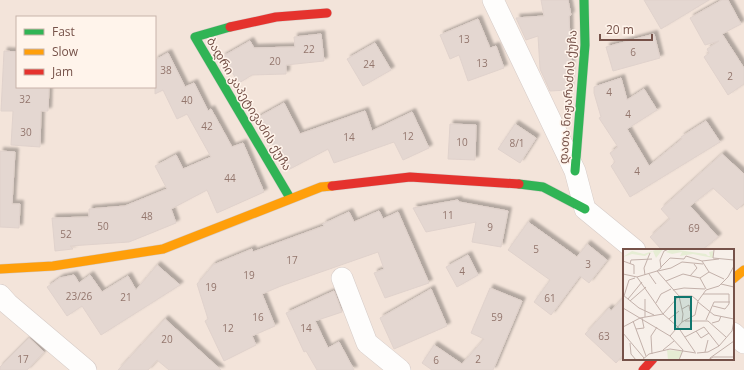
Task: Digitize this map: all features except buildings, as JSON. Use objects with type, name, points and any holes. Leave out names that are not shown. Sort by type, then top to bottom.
[{"type":"street","points":[[493,0],[575,171],[585,209]]},
{"type":"street","name":"დათა ნიჟარაძის ქუჩა","points":[[575,171],[585,45],[584,0]]},
{"type":"street","name":"ბადრი კაპეტივაძის ქუჩა","points":[[290,198],[195,37],[261,18],[298,13],[328,13]]},
{"type":"street","points":[[0,269],[53,266],[163,249],[321,187],[410,177],[491,181],[543,187],[585,209],[635,249]]},
{"type":"street","points":[[734,278],[744,270]]},
{"type":"street","points":[[342,278],[367,343],[400,370]]},
{"type":"street","points":[[0,295],[8,304],[86,370]]},
{"type":"street","points":[[734,334],[744,343]]},
{"type":"street","points":[[643,370],[652,360]]},
{"type":"shaded area","points":[[0,0],[744,0],[744,370],[0,370]]},
{"type":"traffic: fast","points":[[575,171],[585,45],[584,0]]},
{"type":"traffic: fast","points":[[230,27],[195,37],[290,198]]},
{"type":"traffic: fast","points":[[519,184],[543,187],[585,209]]},
{"type":"traffic: slow","points":[[0,269],[53,266],[163,249],[321,187],[332,186]]},
{"type":"traffic: slow","points":[[734,278],[744,270]]},
{"type":"traffic: jam","points":[[230,27],[276,17],[327,13]]},
{"type":"traffic: jam","points":[[332,186],[410,177],[519,184]]},
{"type":"traffic: jam","points":[[643,370],[652,360]]}]
